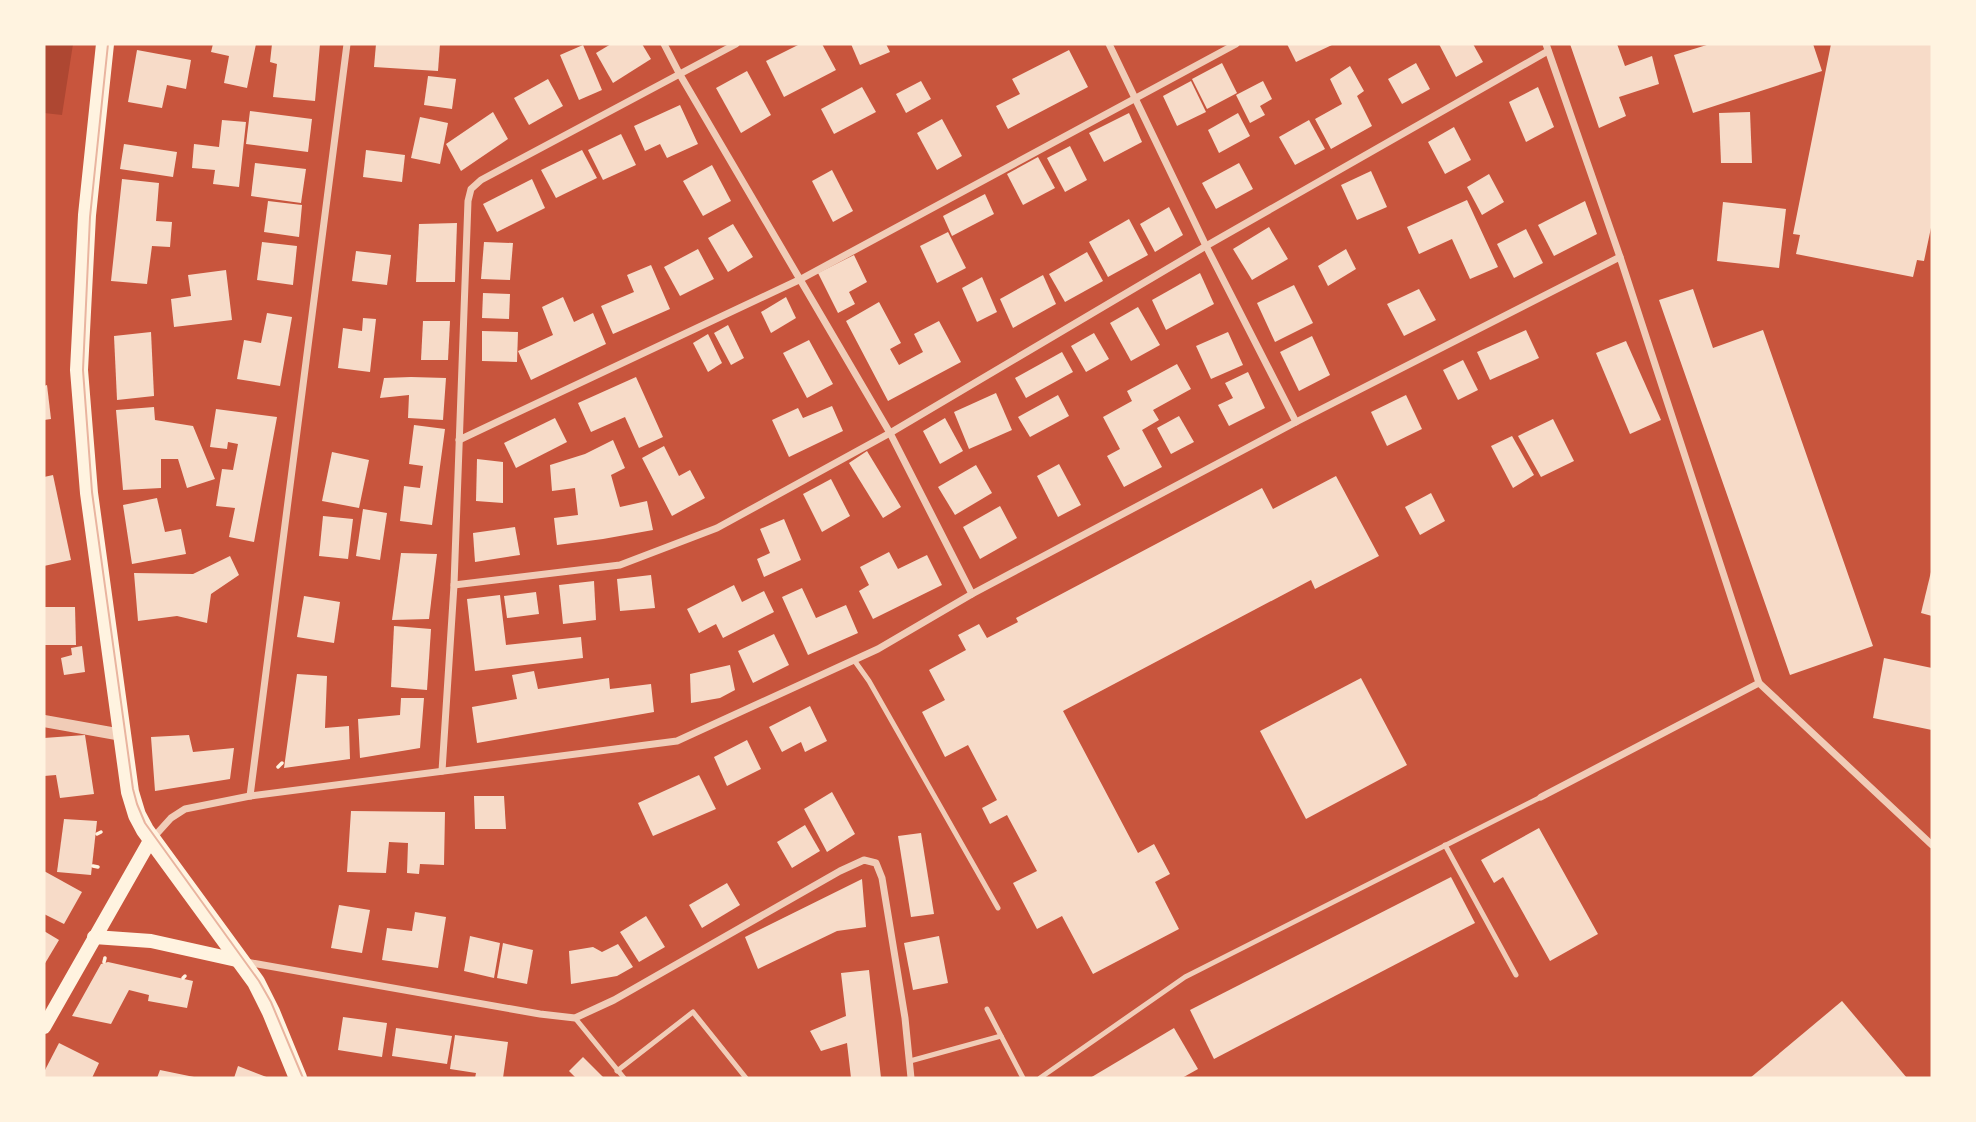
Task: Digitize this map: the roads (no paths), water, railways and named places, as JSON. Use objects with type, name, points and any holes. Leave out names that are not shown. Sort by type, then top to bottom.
[{"type":"main road","points":[[105,44],[87,215],[79,370],[89,493],[132,800],[151,839],[256,982],[298,1078]]},
{"type":"main road","points":[[44,1027],[151,839]]},
{"type":"main road","points":[[94,936],[151,941],[241,961]]},
{"type":"street","points":[[250,796],[347,44]]},
{"type":"street","points":[[664,44],[890,433],[972,594]]},
{"type":"street","points":[[442,771],[454,585],[468,201],[471,189],[481,180],[736,44]]},
{"type":"street","points":[[1110,44],[1206,246],[1296,422]]},
{"type":"street","points":[[459,440],[801,279],[1236,44]]},
{"type":"street","points":[[454,585],[620,565],[717,528],[890,433],[1547,48],[1620,257],[1759,683],[1932,845]]},
{"type":"street","points":[[151,839],[171,818],[185,809],[250,796],[677,741],[878,649],[972,594],[1296,422],[1620,257]]},
{"type":"street","points":[[1541,797],[1759,683]]},
{"type":"street","points":[[44,721],[122,735]]},
{"type":"street","points":[[241,961],[575,1018],[614,1000],[864,860],[876,863],[882,878],[905,1018],[911,1078]]},
{"type":"lane","points":[[854,660],[869,681],[999,908]]},
{"type":"lane","points":[[1041,1078],[1185,977],[1541,797]]},
{"type":"lane","points":[[1445,845],[1516,975]]},
{"type":"lane","points":[[987,1009],[1023,1078]]},
{"type":"lane","points":[[617,1070],[693,1012],[746,1078]]},
{"type":"lane","points":[[575,1018],[624,1078]]},
{"type":"lane","points":[[909,1061],[1001,1036]]},
{"type":"tram line","points":[[108,44],[90,217],[83,370],[92,492],[133,789],[145,823],[259,981],[271,1002],[303,1078]]}]
